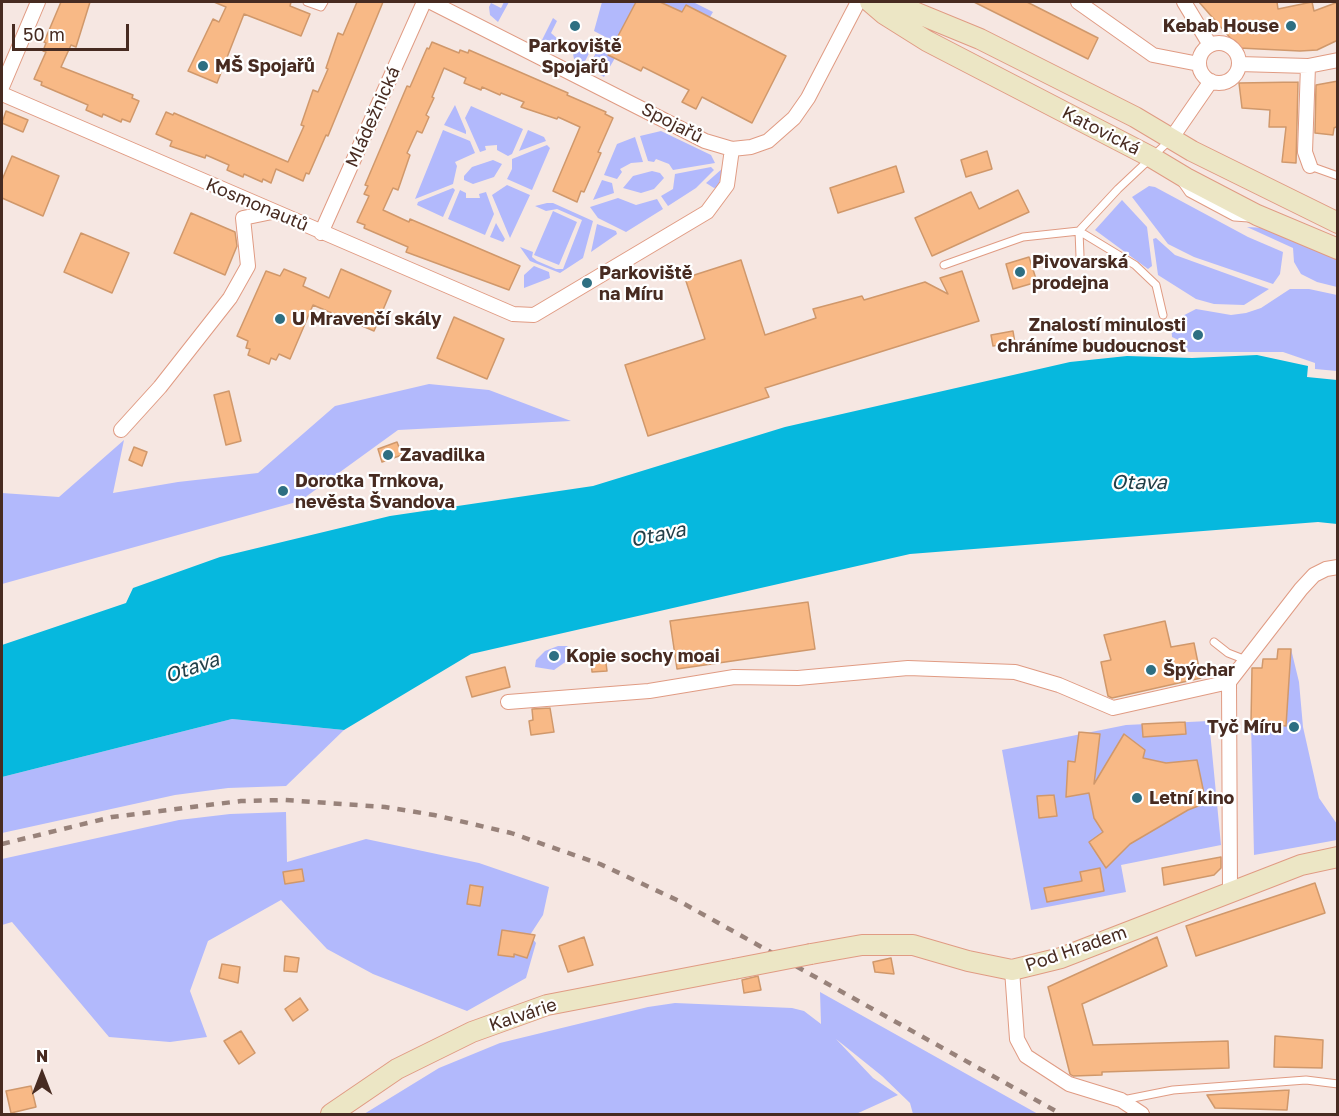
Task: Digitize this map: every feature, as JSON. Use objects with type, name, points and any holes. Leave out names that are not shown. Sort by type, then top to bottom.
[{"type":"street","points":[[2,87],[38,2]]},
{"type":"street","name":"Mládežnická","points":[[321,233],[424,2]]},
{"type":"street","name":"Spojařů","points":[[430,2],[705,141],[732,149],[751,147],[768,141],[794,117],[808,98],[858,2]]},
{"type":"street","name":"Katovická","points":[[870,2],[884,14],[927,41],[1267,219],[1338,249]]},
{"type":"street","name":"Katovická","points":[[890,2],[980,39],[1338,223]]},
{"type":"street","points":[[1078,2],[1090,7],[1153,54],[1199,64]]},
{"type":"street","points":[[1184,2],[1210,45]]},
{"type":"street","points":[[1210,45],[1227,45],[1238,56],[1239,64],[1234,76],[1229,80],[1210,81],[1203,74],[1199,64],[1202,53],[1210,45]]},
{"type":"street","points":[[1239,64],[1308,66],[1338,60]]},
{"type":"street","points":[[1308,66],[1305,152],[1310,166]]},
{"type":"street","points":[[1171,139],[1210,81]]},
{"type":"street","name":"Kosmonautů","points":[[2,94],[513,314],[534,315],[707,212],[727,185],[732,149]]},
{"type":"street","points":[[121,430],[160,387],[230,298],[248,266],[243,218],[272,212]]},
{"type":"street","points":[[508,702],[649,691],[735,677],[798,678],[908,668],[1015,672],[1059,685],[1113,708],[1229,681],[1314,575],[1326,569],[1338,567]]},
{"type":"street","points":[[1229,681],[1230,891]]},
{"type":"street","name":"Pod Hradem","points":[[734,969],[862,945],[913,945],[968,961],[1012,970],[1061,958],[1301,865],[1338,857]]},
{"type":"street","name":"Kalvárie","points":[[331,1114],[397,1070],[472,1032],[547,1005],[734,969]]},
{"type":"street","points":[[1012,970],[1017,1039],[1026,1056],[1068,1084],[1121,1100],[1142,1114]]},
{"type":"lane","points":[[308,2],[321,7],[324,2]]},
{"type":"lane","points":[[1080,256],[1079,231],[1171,139]]},
{"type":"lane","points":[[1310,166],[1338,176]]},
{"type":"lane","points":[[944,265],[1023,237],[1079,231],[1135,265],[1156,285],[1162,315]]},
{"type":"lane","points":[[1214,642],[1228,653],[1246,660]]},
{"type":"lane","points":[[1121,1100],[1184,1089],[1306,1080],[1338,1084]]},
{"type":"shaded area","points":[[504,2],[509,2],[498,22],[490,15],[489,7],[491,3],[501,8]]},
{"type":"shaded area","points":[[602,2],[636,2],[615,42],[594,31]]},
{"type":"shaded area","points":[[660,2],[693,2],[713,12],[710,17],[686,5],[682,12]]},
{"type":"shaded area","points":[[553,18],[557,21],[551,33],[559,40],[549,45],[540,44]]},
{"type":"shaded area","points":[[591,37],[596,40],[583,65],[574,59],[572,49],[576,46],[584,50]]},
{"type":"shaded area","points":[[601,43],[611,48],[609,54],[615,58],[604,77],[588,68]]},
{"type":"shaded area","points":[[455,105],[466,131],[466,134],[444,125]]},
{"type":"shaded area","points":[[471,106],[523,129],[512,154],[508,156],[497,150],[497,145],[485,146],[486,150],[480,152],[465,118]]},
{"type":"shaded area","points":[[443,130],[470,141],[475,153],[455,162],[457,166],[453,184],[415,199]]},
{"type":"shaded area","points":[[528,130],[544,137],[546,141],[519,151]]},
{"type":"shaded area","points":[[661,131],[711,155],[715,163],[673,170],[669,164],[656,159],[654,162],[648,161],[640,136]]},
{"type":"shaded area","points":[[635,137],[643,162],[631,163],[620,169],[622,172],[617,179],[604,175],[617,144]]},
{"type":"shaded area","points":[[547,145],[550,148],[532,190],[507,179],[512,169],[512,159]]},
{"type":"shaded area","points":[[493,160],[502,164],[494,177],[473,184],[464,180],[464,176],[472,167]]},
{"type":"shaded area","points":[[711,167],[714,170],[696,188],[668,206],[661,196],[673,189],[675,174]]},
{"type":"shaded area","points":[[723,168],[718,187],[714,188],[706,183]]},
{"type":"shaded area","points":[[652,171],[660,173],[664,178],[654,189],[641,193],[623,188],[633,176]]},
{"type":"shaded area","points":[[602,180],[612,183],[614,193],[593,200]]},
{"type":"shaded area","points":[[507,185],[530,195],[510,238],[492,195]]},
{"type":"shaded area","points":[[1149,186],[1155,187],[1248,237],[1283,252],[1280,274],[1273,284],[1194,257],[1168,244],[1132,197]]},
{"type":"shaded area","points":[[453,188],[455,190],[443,217],[417,205],[418,202]]},
{"type":"shaded area","points":[[460,190],[466,193],[466,198],[480,198],[479,194],[486,192],[494,214],[485,235],[448,219]]},
{"type":"shaded area","points":[[618,198],[636,205],[657,199],[663,209],[626,232],[598,218],[590,207]]},
{"type":"shaded area","points":[[1122,200],[1147,227],[1152,266],[1148,269],[1095,230]]},
{"type":"shaded area","points":[[553,203],[593,221],[583,258],[560,273],[530,261],[520,247],[533,252],[532,257],[537,261],[556,269],[563,269],[582,220],[557,209],[546,211],[535,206]]},
{"type":"shaded area","points":[[553,211],[577,222],[559,265],[534,255]]},
{"type":"shaded area","points":[[496,223],[505,239],[503,242],[490,237]]},
{"type":"shaded area","points":[[597,224],[616,231],[617,234],[591,252]]},
{"type":"shaded area","points":[[1247,227],[1265,228],[1337,258],[1337,287],[1317,282],[1301,274],[1294,262],[1293,248]]},
{"type":"shaded area","points":[[1156,238],[1175,255],[1269,289],[1244,305],[1214,304],[1196,299],[1158,275],[1153,239]]},
{"type":"shaded area","points":[[534,266],[549,272],[550,278],[524,288],[524,275]]},
{"type":"shaded area","points":[[1290,289],[1309,289],[1337,295],[1337,371],[1315,369],[1315,363],[1283,352],[1190,352],[1186,351],[1183,342],[1172,337],[1171,322],[1196,309],[1231,315],[1246,313],[1261,308]]},
{"type":"shaded area","points":[[429,384],[489,390],[571,421],[398,430],[300,501],[2,584],[2,493],[59,497],[124,440],[113,493],[178,482],[258,473],[335,406]]},
{"type":"shaded area","points":[[558,646],[567,646],[575,651],[571,658],[554,670],[535,667],[536,660],[545,651]]},
{"type":"shaded area","points":[[1291,649],[1299,682],[1303,727],[1319,798],[1337,824],[1337,840],[1254,855],[1251,722],[1286,725]]},
{"type":"shaded area","points":[[232,719],[344,730],[286,786],[228,788],[175,795],[2,833],[2,777]]},
{"type":"shaded area","points":[[1209,721],[1221,845],[1121,865],[1126,892],[1031,910],[1002,750],[1126,725]]},
{"type":"shaded area","points":[[286,812],[287,862],[366,839],[479,863],[549,887],[543,915],[530,935],[536,943],[526,978],[467,1011],[373,974],[327,949],[281,900],[208,941],[190,991],[207,1037],[170,1042],[109,1037],[12,922],[2,925],[2,859],[179,820],[230,814]]},
{"type":"shaded area","points":[[820,992],[1038,1114],[913,1114],[910,1103],[882,1076],[836,1039],[873,1078],[898,1095],[856,1114],[364,1114],[439,1068],[500,1043],[648,1007],[675,1003],[792,1008],[804,1011],[821,1024]]},
{"type":"water","name":"Otava","points":[[1257,355],[1308,366],[1307,377],[1337,380],[1337,524],[1318,522],[910,554],[471,654],[344,730],[232,719],[2,777],[2,645],[126,603],[133,588],[220,557],[390,516],[593,486],[785,427],[1070,362],[1127,356],[1192,358]]},
{"type":"building","points":[[61,2],[90,2],[76,47],[71,45],[61,67],[133,95],[132,98],[139,101],[130,122],[122,119],[121,122],[103,114],[102,117],[86,110],[88,105],[41,85],[42,82],[34,79],[46,52],[43,51],[46,43],[44,42]]},
{"type":"building","points":[[214,2],[291,2],[290,6],[310,14],[301,36],[244,14],[217,83],[188,71],[213,19],[219,22],[226,7]]},
{"type":"building","points":[[357,2],[383,2],[328,136],[326,135],[309,174],[306,173],[303,181],[276,169],[271,183],[263,179],[262,182],[244,174],[243,177],[227,170],[229,165],[206,155],[205,158],[170,146],[172,141],[156,134],[166,112],[173,115],[174,113],[288,162],[304,126],[301,125],[313,90],[318,92],[328,69],[326,68],[338,33],[343,35]]},
{"type":"building","points":[[636,2],[660,2],[682,12],[686,5],[786,56],[752,123],[702,97],[696,109],[682,102],[689,90],[643,67],[641,71],[608,55]]},
{"type":"building","points":[[974,2],[1027,2],[1098,38],[1088,59]]},
{"type":"building","points":[[1199,2],[1277,2],[1278,9],[1312,2],[1314,11],[1338,2],[1338,40],[1317,50],[1239,48]]},
{"type":"building","points":[[432,42],[459,53],[460,50],[468,53],[469,50],[568,93],[567,95],[606,112],[605,114],[613,118],[598,152],[601,153],[584,192],[581,191],[577,202],[553,191],[580,127],[558,117],[557,119],[521,107],[524,102],[501,93],[500,95],[482,87],[481,90],[464,83],[466,78],[444,68],[426,115],[429,117],[422,133],[417,131],[407,153],[410,155],[398,190],[393,188],[383,210],[409,222],[410,219],[520,266],[509,290],[406,252],[408,247],[364,228],[365,225],[357,222],[369,196],[364,194],[368,186],[365,185],[407,86],[410,87],[427,48],[429,49]]},
{"type":"building","points":[[1338,81],[1338,126],[1334,128],[1333,135],[1315,133],[1316,85]]},
{"type":"building","points":[[1298,82],[1296,163],[1282,162],[1286,127],[1269,127],[1270,110],[1242,108],[1239,83]]},
{"type":"building","points":[[6,111],[28,120],[23,132],[2,123]]},
{"type":"building","points":[[987,151],[992,169],[966,177],[961,160]]},
{"type":"building","points":[[12,156],[59,176],[43,216],[2,198],[2,180]]},
{"type":"building","points":[[896,166],[904,192],[838,213],[830,188]]},
{"type":"building","points":[[1018,190],[1029,212],[932,256],[915,218],[971,192],[979,209]]},
{"type":"building","points":[[191,213],[235,232],[237,246],[225,275],[174,253]]},
{"type":"building","points":[[81,233],[129,253],[112,293],[64,272]]},
{"type":"building","points":[[1029,257],[1037,282],[1013,289],[1006,264]]},
{"type":"building","points":[[741,260],[765,335],[816,318],[813,309],[862,296],[864,300],[925,282],[948,294],[940,278],[962,271],[979,321],[765,388],[769,397],[648,436],[625,365],[705,339],[685,278]]},
{"type":"building","points":[[284,269],[306,278],[303,286],[329,298],[341,269],[391,291],[374,331],[313,305],[290,359],[279,354],[276,360],[271,358],[269,364],[248,355],[250,349],[246,348],[248,341],[237,336],[266,271],[280,276]]},
{"type":"building","points":[[454,317],[504,339],[487,379],[437,358]]},
{"type":"building","points":[[1013,331],[1015,343],[993,346],[991,335]]},
{"type":"building","points":[[229,391],[241,441],[226,445],[214,395]]},
{"type":"building","points":[[397,442],[402,455],[382,462],[378,449]]},
{"type":"building","points":[[134,447],[147,452],[142,466],[129,460]]},
{"type":"building","points":[[808,602],[815,649],[677,669],[670,621]]},
{"type":"building","name":"Špýchar","points":[[1165,621],[1171,647],[1194,643],[1201,678],[1112,698],[1108,696],[1101,662],[1111,660],[1104,635]]},
{"type":"building","points":[[1278,649],[1291,649],[1286,726],[1251,722],[1252,668],[1262,668],[1263,659],[1277,659]]},
{"type":"building","points":[[605,655],[607,671],[592,672],[591,656]]},
{"type":"building","points":[[505,667],[510,687],[472,697],[466,677]]},
{"type":"building","points":[[550,708],[554,732],[531,735],[529,721],[533,720],[532,709]]},
{"type":"building","points":[[1185,722],[1186,734],[1143,737],[1142,724]]},
{"type":"building","name":"Letní kino","points":[[1079,732],[1100,734],[1094,784],[1124,734],[1145,750],[1143,758],[1166,763],[1197,760],[1206,803],[1188,810],[1130,844],[1106,868],[1089,842],[1103,832],[1094,818],[1089,793],[1066,797],[1068,761],[1075,762]]},
{"type":"building","points":[[1054,795],[1057,816],[1039,818],[1037,796]]},
{"type":"building","points":[[1221,857],[1221,868],[1214,875],[1164,885],[1162,868]]},
{"type":"building","points":[[1100,868],[1104,891],[1047,902],[1044,888],[1082,881],[1080,872]]},
{"type":"building","points":[[302,869],[304,881],[285,884],[283,872]]},
{"type":"building","points":[[1315,883],[1325,913],[1196,956],[1186,926]]},
{"type":"building","points":[[470,885],[483,887],[480,906],[467,904]]},
{"type":"building","points":[[502,930],[535,935],[527,958],[514,954],[514,957],[498,955]]},
{"type":"building","points":[[584,937],[593,965],[568,972],[559,946]]},
{"type":"building","points":[[1157,937],[1167,966],[1082,1004],[1093,1045],[1228,1041],[1229,1068],[1102,1072],[1102,1075],[1073,1076],[1070,1074],[1048,987]]},
{"type":"building","points":[[285,956],[299,958],[297,972],[284,971]]},
{"type":"building","points":[[891,958],[894,974],[875,972],[873,962]]},
{"type":"building","points":[[222,964],[240,967],[238,983],[219,978]]},
{"type":"building","points":[[758,976],[761,990],[744,993],[742,980]]},
{"type":"building","points":[[300,998],[308,1010],[293,1021],[285,1009]]},
{"type":"building","points":[[241,1031],[255,1053],[239,1064],[224,1041]]},
{"type":"building","points":[[1275,1036],[1323,1040],[1322,1068],[1274,1067]]},
{"type":"building","points":[[31,1086],[36,1107],[11,1113],[6,1091]]},
{"type":"building","points":[[1289,1090],[1287,1110],[1215,1108],[1207,1095]]},
{"type":"railway","points":[[2,844],[112,817],[241,801],[285,800],[385,807],[434,815],[511,833],[600,864],[679,901],[1061,1114]]},
{"type":"place","name":"Parkoviště Spojařů","points":[[575,26]]},
{"type":"place","name":"Kebab House","points":[[1291,26]]},
{"type":"place","name":"MŠ Spojařů","points":[[203,66]]},
{"type":"place","name":"Pivovarská prodejna","points":[[1020,272]]},
{"type":"place","name":"Parkoviště na Míru","points":[[587,283]]},
{"type":"place","name":"U Mravenčí skály","points":[[280,319]]},
{"type":"place","name":"Znalostí minulosti chráníme budoucnost","points":[[1198,335]]},
{"type":"place","name":"Zavadilka","points":[[388,455]]},
{"type":"place","name":"Dorotka Trnkova, nevěsta Švandova","points":[[283,491]]},
{"type":"place","name":"Kopie sochy moai","points":[[554,656]]},
{"type":"place","name":"Špýchar","points":[[1151,670]]},
{"type":"place","name":"Tyč Míru","points":[[1294,727]]},
{"type":"place","name":"Letní kino","points":[[1137,798]]}]
